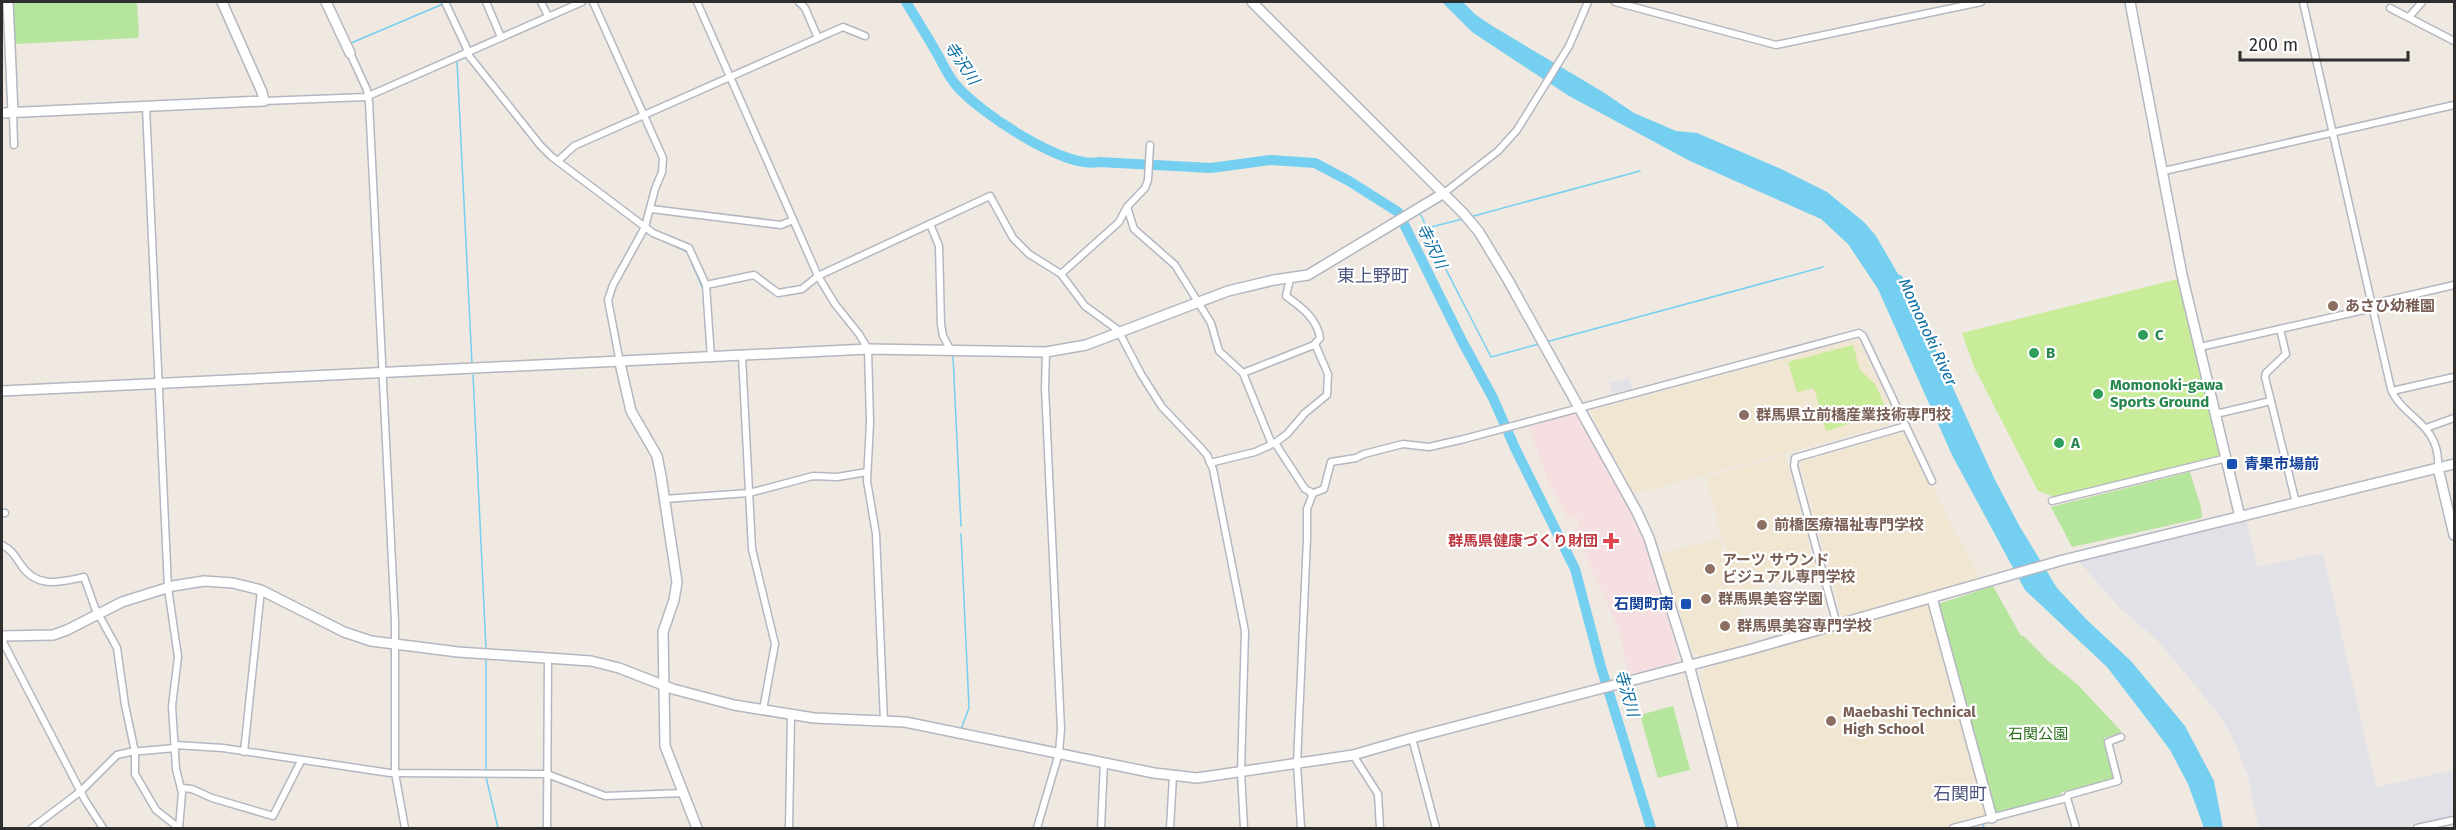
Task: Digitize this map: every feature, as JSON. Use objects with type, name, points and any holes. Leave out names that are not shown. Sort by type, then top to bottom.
[{"type":"street","points":[[8,2],[14,145]]},
{"type":"street","points":[[222,2],[264,101]]},
{"type":"street","points":[[326,2],[368,96],[384,374],[396,645],[395,773],[405,828]]},
{"type":"street","points":[[445,2],[467,51],[540,145],[645,227],[664,239],[689,248],[706,285],[711,358]]},
{"type":"street","points":[[486,2],[501,37]]},
{"type":"street","points":[[541,2],[548,16]]},
{"type":"street","points":[[2,113],[368,96],[582,2]]},
{"type":"street","points":[[593,2],[663,158],[662,172],[645,227],[613,285],[608,300],[631,411],[657,456],[676,577],[674,600],[663,632],[665,746],[697,828]]},
{"type":"street","points":[[698,2],[818,276],[835,304],[860,334],[868,349],[870,422],[867,488],[876,534],[884,721]]},
{"type":"street","points":[[799,2],[805,8],[818,38]]},
{"type":"street","points":[[1252,2],[1472,222],[1490,249],[1580,408],[1649,538],[1689,664],[1733,828]]},
{"type":"street","points":[[2,391],[620,363],[868,349],[1046,352],[1086,345],[1251,285],[1290,279],[1317,270],[1444,194],[1508,142],[1569,46],[1588,2]]},
{"type":"street","points":[[1615,2],[1776,45],[1952,4],[1980,2]]},
{"type":"street","points":[[2130,2],[2182,275],[2240,516]]},
{"type":"street","points":[[2304,2],[2392,392],[2431,436],[2454,534]]},
{"type":"street","points":[[2409,17],[2422,2]]},
{"type":"street","points":[[2390,8],[2454,41]]},
{"type":"street","points":[[558,161],[574,146],[847,26],[865,36]]},
{"type":"street","points":[[2164,171],[2454,105]]},
{"type":"street","points":[[146,106],[168,588],[178,657],[172,706],[176,769],[182,788],[179,828]]},
{"type":"street","points":[[1061,274],[1119,222],[1127,207],[1145,188],[1148,180],[1150,149]]},
{"type":"street","points":[[706,285],[754,275],[777,293],[802,289],[818,276],[990,196],[1013,238],[1029,254],[1061,274],[1085,306],[1121,333],[1141,374],[1162,407],[1200,447],[1210,463],[1245,631],[1240,772],[1244,828]]},
{"type":"street","points":[[1127,207],[1134,229],[1175,265],[1214,331],[1219,351],[1243,373],[1270,442],[1275,443],[1305,489],[1311,494]]},
{"type":"street","points":[[651,209],[778,225],[793,220]]},
{"type":"street","points":[[930,224],[939,246],[941,324],[943,336],[951,351]]},
{"type":"street","points":[[1243,373],[1316,345],[1320,338],[1313,319],[1286,296],[1290,279]]},
{"type":"street","points":[[2200,347],[2454,285]]},
{"type":"street","points":[[2280,329],[2286,354],[2265,375],[2296,503]]},
{"type":"street","points":[[1311,494],[1324,489],[1331,462],[1356,458],[1403,444],[1429,447],[1859,333],[1863,334],[1932,481]]},
{"type":"street","points":[[1210,463],[1255,452],[1275,443],[1327,394],[1328,374],[1316,345]]},
{"type":"street","points":[[1038,828],[1059,753],[1061,729],[1045,388],[1046,352]]},
{"type":"street","points":[[742,356],[755,564],[775,644],[763,710]]},
{"type":"street","points":[[2392,392],[2454,377]]},
{"type":"street","points":[[2216,414],[2271,401]]},
{"type":"street","points":[[2426,428],[2454,418]]},
{"type":"street","points":[[1837,625],[1794,466],[1795,458],[1906,426]]},
{"type":"street","points":[[2052,501],[2227,458]]},
{"type":"street","points":[[103,828],[81,791],[4,644],[2,636],[53,635],[122,602],[196,582],[217,581],[261,590],[344,632],[371,641],[598,662],[665,686],[763,710],[790,715],[904,722],[1173,776],[1197,778],[1353,755],[1837,625],[2057,561],[2454,464]]},
{"type":"street","points":[[664,498],[749,493],[813,476],[837,477],[867,471]]},
{"type":"street","points":[[1301,828],[1297,764],[1307,539],[1306,509],[1311,494]]},
{"type":"street","points":[[2,545],[11,550],[27,573],[40,581],[54,583],[84,577],[89,594],[117,648],[125,705],[135,752],[135,774],[156,810],[179,828]]},
{"type":"street","points":[[244,752],[261,590]]},
{"type":"street","points":[[1932,598],[1947,636],[1992,818]]},
{"type":"street","points":[[547,828],[548,658]]},
{"type":"street","points":[[789,828],[790,715]]},
{"type":"street","points":[[1953,828],[2067,798],[2068,795],[2118,781],[2108,742],[2121,737]]},
{"type":"street","points":[[1412,738],[1436,828]]},
{"type":"street","points":[[32,828],[81,791],[117,755],[175,746],[244,752],[395,773],[547,774],[601,795],[683,793]]},
{"type":"street","points":[[1353,755],[1378,794],[1380,828]]},
{"type":"street","points":[[182,788],[192,789],[212,798],[273,816],[300,761]]},
{"type":"street","points":[[1101,828],[1104,762]]},
{"type":"street","points":[[1170,828],[1173,776]]},
{"type":"street","points":[[2067,798],[2076,828]]},
{"type":"street","points":[[2417,828],[2454,820]]},
{"type":"shaded area","name":"群馬県立前橋産業技術専門校","points":[[1858,340],[1897,419],[1896,423],[1634,494],[1590,411]]},
{"type":"shaded area","points":[[1629,378],[1632,389],[1612,394],[1609,383]]},
{"type":"shaded area","name":"群馬県健康づくり財団","points":[[1577,412],[1624,495],[1649,552],[1678,654],[1675,665],[1629,678],[1619,630],[1574,530],[1580,526],[1576,515],[1568,519],[1548,481],[1528,425]]},
{"type":"shaded area","points":[[1902,433],[1906,435],[1930,486],[1936,492],[1955,534],[1961,540],[1981,580],[1845,620],[1842,617],[1800,464],[1803,461]]},
{"type":"shaded area","name":"前橋医療福祉専門学校","points":[[1785,455],[1817,572],[1737,593],[1706,477]]},
{"type":"shaded area","points":[[2246,519],[2257,567],[2323,553],[2376,787],[2454,770],[2454,817],[2402,828],[2259,828],[2247,773],[2231,734],[2217,712],[2159,642],[2117,605],[2078,560]]},
{"type":"shaded area","name":"群馬県美容学園","points":[[1720,538],[1749,644],[1700,657],[1692,650],[1660,554]]},
{"type":"shaded area","points":[[1928,605],[1987,813],[1986,817],[1943,828],[1739,828],[1700,678],[1704,669],[1781,645]]},
{"type":"green space","points":[[12,2],[137,2],[139,36],[137,38],[14,44]]},
{"type":"green space","name":"Momonoki-gawa Sports Ground","points":[[2178,279],[2222,455],[2220,458],[2058,498],[2038,491],[1974,367],[1962,333]]},
{"type":"green space","points":[[1853,345],[1860,370],[1875,384],[1888,412],[1826,431],[1814,388],[1797,392],[1788,362]]},
{"type":"green space","points":[[2190,472],[2201,507],[2202,518],[2072,547],[2051,507]]},
{"type":"green space","name":"石関公園","points":[[1993,586],[2021,636],[2024,636],[2048,661],[2077,684],[2122,732],[2104,738],[2115,777],[2113,779],[2062,792],[2060,796],[1998,813],[1995,811],[1938,604]]},
{"type":"green space","points":[[1673,706],[1690,770],[1658,778],[1640,715]]},
{"type":"water","points":[[1442,2],[1463,2],[1476,15],[1494,27],[1634,113],[1676,131],[1697,133],[1781,169],[1827,192],[1864,222],[1876,236],[1898,274],[1902,276],[1995,480],[2020,527],[2057,588],[2131,661],[2185,726],[2214,781],[2223,828],[2204,828],[2188,784],[2170,750],[2153,727],[2107,667],[2025,590],[1952,455],[1878,289],[1848,244],[1821,219],[1690,161],[1569,96],[1472,32]]},
{"type":"waterway","name":"寺沢川","points":[[906,2],[949,75],[967,96],[1002,123],[1044,148],[1065,157],[1084,162],[1211,168],[1270,160],[1315,163],[1398,212],[1493,398],[1575,569],[1601,667],[1651,828]]},
{"type":"waterway","points":[[351,43],[443,4]]},
{"type":"waterway","points":[[448,16],[463,48]]},
{"type":"waterway","points":[[329,18],[342,47]]},
{"type":"waterway","points":[[472,364],[457,61],[466,57],[545,155]]},
{"type":"waterway","points":[[1470,217],[1640,171]]},
{"type":"waterway","points":[[1421,215],[1437,252],[1491,357],[1539,344]]},
{"type":"waterway","points":[[1427,228],[1463,219]]},
{"type":"waterway","points":[[644,231],[687,252],[703,289]]},
{"type":"waterway","points":[[1546,342],[1823,267]]},
{"type":"waterway","points":[[705,318],[707,352]]},
{"type":"waterway","points":[[953,356],[961,526]]},
{"type":"waterway","points":[[473,375],[486,649]]},
{"type":"waterway","points":[[961,534],[969,708],[961,729]]},
{"type":"waterway","points":[[486,659],[486,772]]},
{"type":"waterway","points":[[486,777],[498,828]]},
{"type":"waterway","points":[[1983,824],[1984,828]]},
{"type":"place","name":"あさひ幼稚園","points":[[2333,306]]},
{"type":"place","name":"C","points":[[2143,335]]},
{"type":"place","name":"B","points":[[2034,353]]},
{"type":"place","name":"Momonoki-gawa Sports Ground","points":[[2098,394]]},
{"type":"place","name":"群馬県立前橋産業技術専門校","points":[[1744,415]]},
{"type":"place","name":"A","points":[[2059,443]]},
{"type":"place","name":"青果市場前","points":[[2232,464]]},
{"type":"place","name":"前橋医療福祉専門学校","points":[[1762,525]]},
{"type":"place","name":"群馬県健康づくり財団","points":[[1611,541]]},
{"type":"place","name":"アーツ サウンド ビジュアル専門学校","points":[[1710,569]]},
{"type":"place","name":"群馬県美容学園","points":[[1706,599]]},
{"type":"place","name":"石関町南","points":[[1686,604]]},
{"type":"place","name":"群馬県美容専門学校","points":[[1725,626]]},
{"type":"place","name":"Maebashi Technical High School","points":[[1831,721]]},
{"type":"district","name":"東上野町","points":[[1373,276]]},
{"type":"district","name":"石関町","points":[[1960,794]]},
{"type":"water label","name":"Momonoki River","points":[[1928,332]]}]
